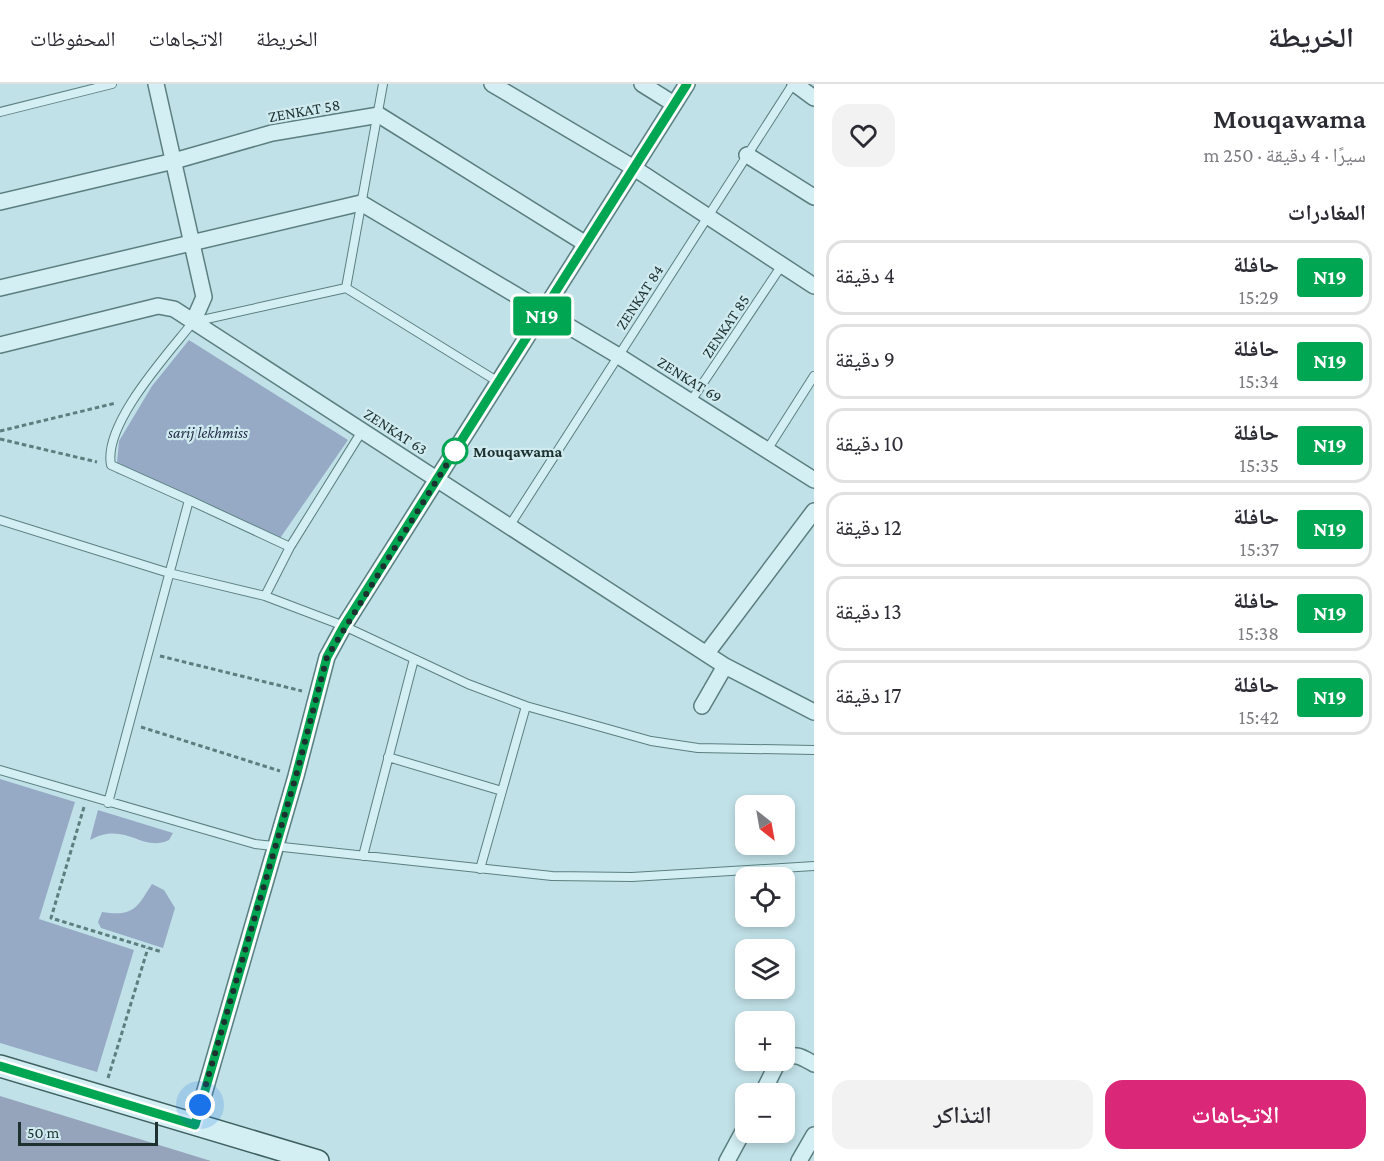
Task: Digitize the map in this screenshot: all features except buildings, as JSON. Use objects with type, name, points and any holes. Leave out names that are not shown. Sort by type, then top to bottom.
[{"type":"street","points":[[156,84],[204,297],[193,322]]},
{"type":"street","points":[[492,84],[634,168],[814,286]]},
{"type":"street","points":[[642,84],[674,104]]},
{"type":"street","points":[[195,1125],[296,776],[327,657],[344,626],[500,383],[687,84]]},
{"type":"street","points":[[794,84],[814,98]]},
{"type":"street","points":[[379,115],[586,244]]},
{"type":"street","name":"ZENKAT 58","points":[[0,202],[174,161],[273,133],[379,115]]},
{"type":"street","points":[[747,155],[814,197]]},
{"type":"street","points":[[0,288],[361,203]]},
{"type":"street","name":"ZENKAT 69","points":[[361,203],[617,355],[814,480]]},
{"type":"street","name":"ZENKAT 63","points":[[0,345],[158,306],[174,309],[725,666],[814,712]]},
{"type":"street","points":[[707,653],[814,511]]},
{"type":"street","points":[[702,706],[725,666]]},
{"type":"street","points":[[795,1056],[814,1064]]},
{"type":"street","points":[[0,1066],[318,1161]]},
{"type":"street","points":[[799,1161],[814,1135]]},
{"type":"street","points":[[727,1161],[737,1143]]},
{"type":"lane","points":[[0,112],[112,84]]},
{"type":"lane","points":[[346,288],[383,84]]},
{"type":"lane","name":"ZENKAT 84","points":[[510,525],[617,355],[794,84]]},
{"type":"lane","name":"ZENKAT 85","points":[[691,401],[782,265]]},
{"type":"lane","points":[[290,547],[111,465],[109,456],[114,430],[135,398],[193,322],[346,288],[500,383]]},
{"type":"lane","points":[[767,450],[814,376]]},
{"type":"lane","points":[[265,596],[290,547],[362,431]]},
{"type":"lane","points":[[108,802],[189,500]]},
{"type":"lane","points":[[0,520],[169,573],[265,596],[344,626],[414,659],[526,706],[651,741],[687,746],[814,750]]},
{"type":"lane","points":[[363,856],[414,659]]},
{"type":"lane","points":[[480,869],[526,706]]},
{"type":"lane","points":[[388,757],[502,791]]},
{"type":"lane","points":[[0,770],[255,844],[552,876],[632,877],[814,866]]},
{"type":"path","points":[[0,431],[135,398]]},
{"type":"path","points":[[0,439],[111,465]]},
{"type":"path","points":[[147,652],[318,695]]},
{"type":"path","points":[[129,723],[296,776]]},
{"type":"path","points":[[88,796],[51,918],[162,952]]},
{"type":"path","points":[[102,1097],[148,948]]},
{"type":"green space","name":"sarij lekhmiss","points":[[189,340],[348,440],[276,544],[189,498],[116,473],[119,441],[152,386]]},
{"type":"green space","points":[[0,779],[75,802],[39,919],[134,950],[97,1072],[0,1043]]},
{"type":"green space","points":[[98,810],[173,833],[169,840],[159,843],[150,843],[114,833],[90,840]]},
{"type":"green space","points":[[152,884],[164,890],[175,908],[163,948],[101,928],[98,922],[102,912],[122,913],[134,908]]},
{"type":"shaded area","points":[[0,1096],[211,1161],[0,1161]]},
{"type":"bus line","name":"N19","points":[[0,1066],[195,1125],[216,1045],[296,776],[327,657],[344,626],[500,383],[687,84]]},
{"type":"place","name":"Mouqawama","points":[[455,451]]},
{"type":"route","points":[[200,1105],[296,776],[327,657],[344,626],[455,451]]}]
